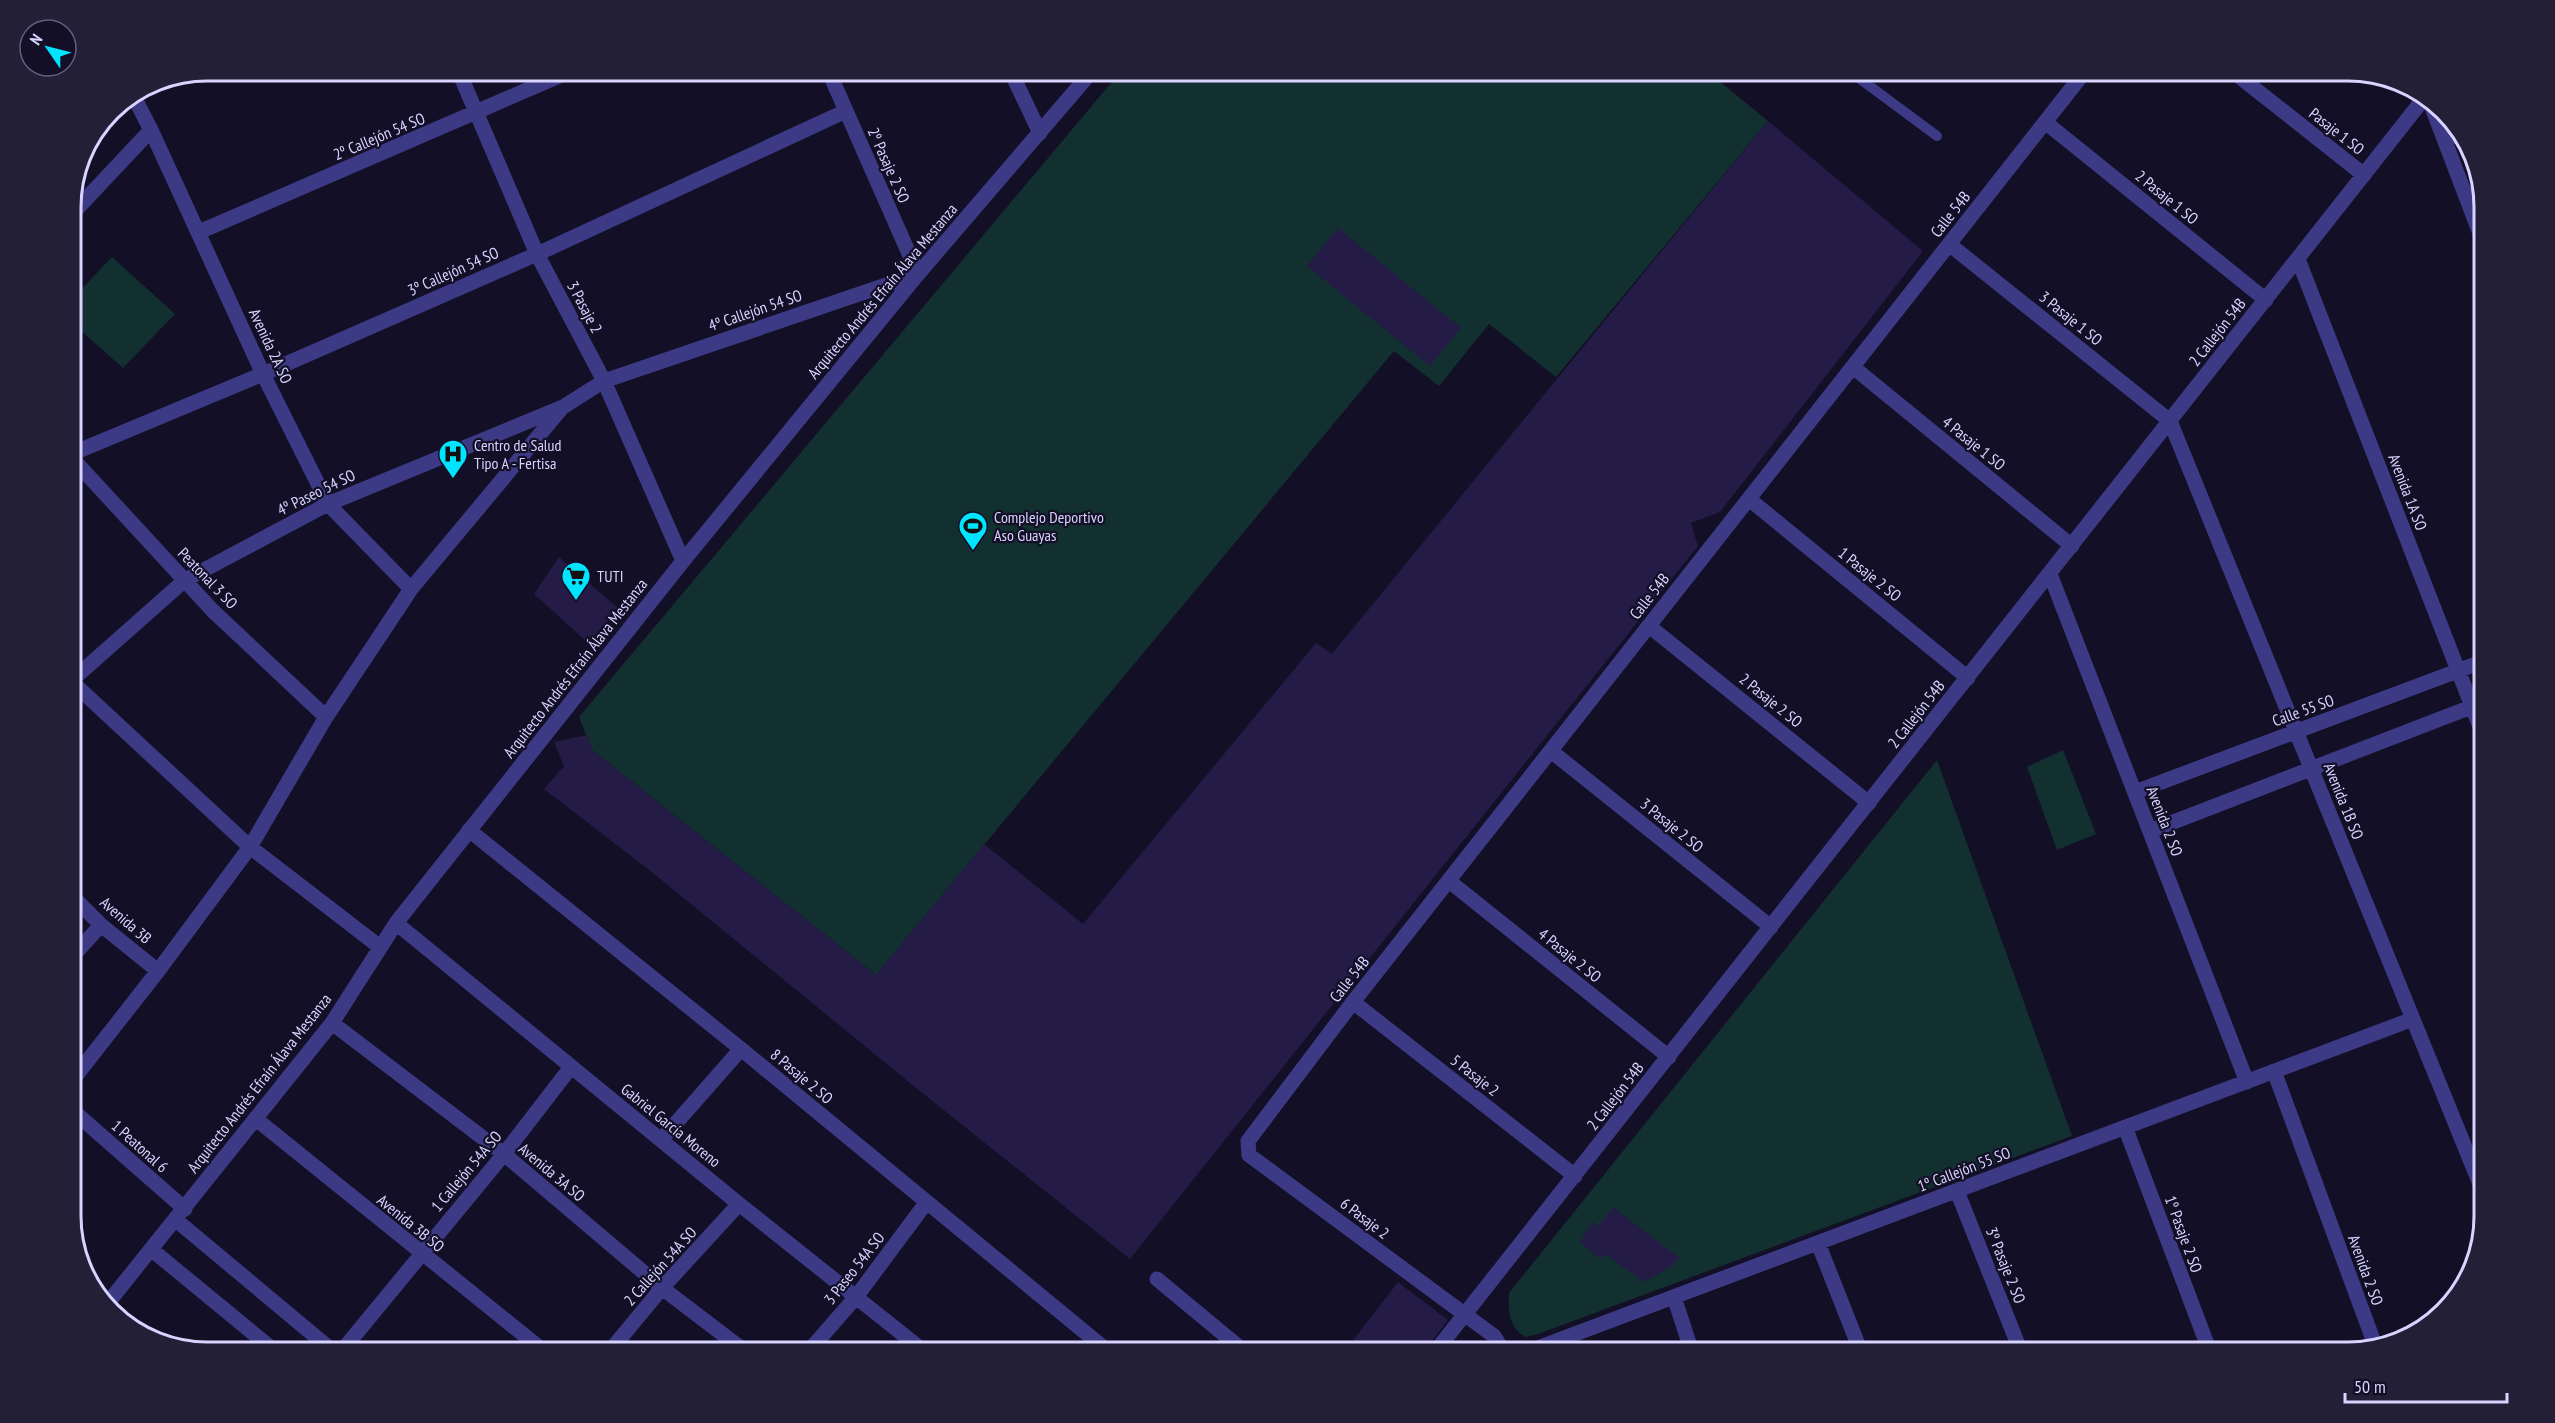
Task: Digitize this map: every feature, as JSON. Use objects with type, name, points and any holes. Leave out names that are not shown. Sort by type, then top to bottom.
[{"type":"street","name":"3 Pasaje 2","points":[[463,81],[537,255],[604,381],[683,561]]},
{"type":"street","name":"2º Callejón 54 SO","points":[[199,232],[549,81]]},
{"type":"street","name":"2º Pasaje 2 SO","points":[[833,81],[918,274]]},
{"type":"street","points":[[1015,81],[1040,133]]},
{"type":"street","name":"Arquitecto Andrés Efraín Álava Mestanza","points":[[112,1298],[332,1023],[396,923],[683,561],[918,274],[1084,81]]},
{"type":"street","name":"Calle 54B","points":[[1248,1148],[1248,1141],[1353,1002],[2077,81]]},
{"type":"street","name":"Pasaje 1 SO","points":[[2245,81],[2364,175]]},
{"type":"street","name":"Avenida 2A SO","points":[[136,102],[199,232],[263,374],[328,504],[411,589]]},
{"type":"street","name":"2 Callejón 54B","points":[[1444,1342],[2420,104]]},
{"type":"street","name":"3º Callejón 54 SO","points":[[81,451],[537,255],[846,111]]},
{"type":"street","points":[[2436,117],[2474,217]]},
{"type":"street","name":"2 Pasaje 1 SO","points":[[2045,122],[2266,300]]},
{"type":"street","points":[[81,204],[151,130]]},
{"type":"street","points":[[2445,140],[2453,137]]},
{"type":"street","name":"3 Pasaje 1 SO","points":[[1949,244],[2170,421]]},
{"type":"street","name":"Avenida 1A SO","points":[[2298,260],[2459,671],[2474,698]]},
{"type":"street","name":"4º Callejón 54 SO","points":[[604,381],[918,274]]},
{"type":"street","name":"4 Pasaje 1 SO","points":[[1853,367],[2072,546]]},
{"type":"street","name":"4º Paseo 54 SO","points":[[81,672],[185,580],[328,504],[563,407],[604,381]]},
{"type":"street","points":[[81,1069],[158,971],[250,847],[326,717],[411,589],[563,407]]},
{"type":"street","name":"Avenida 1B SO","points":[[2170,421],[2474,1169]]},
{"type":"street","name":"Peatonal 3 SO","points":[[81,466],[213,611],[326,717]]},
{"type":"street","name":"1 Pasaje 2 SO","points":[[1749,499],[1968,678]]},
{"type":"street","name":"Avenida 2 SO","points":[[2050,574],[2247,1082]]},
{"type":"street","name":"2 Pasaje 2 SO","points":[[1649,626],[1869,803]]},
{"type":"street","name":"Calle 55 SO","points":[[2135,792],[2474,665]]},
{"type":"street","points":[[81,690],[250,847],[380,946]]},
{"type":"street","points":[[2150,831],[2474,707]]},
{"type":"street","name":"3 Pasaje 2 SO","points":[[1551,751],[1771,927]]},
{"type":"street","name":"8 Pasaje 2 SO","points":[[469,830],[741,1049],[1096,1342]]},
{"type":"street","name":"4 Pasaje 2 SO","points":[[1449,881],[1669,1057]]},
{"type":"street","name":"Avenida 3B","points":[[81,905],[158,971]]},
{"type":"street","name":"Gabriel García Moreno","points":[[396,923],[911,1342]]},
{"type":"street","points":[[81,947],[101,924]]},
{"type":"street","name":"5 Pasaje 2","points":[[1353,1002],[1575,1176]]},
{"type":"street","name":"1º Callejón 55 SO","points":[[1556,1342],[2413,1019]]},
{"type":"street","name":"Avenida 3A SO","points":[[332,1023],[504,1154],[662,1288],[732,1342]]},
{"type":"street","points":[[661,1140],[741,1049]]},
{"type":"street","name":"1 Callejón 54A SO","points":[[350,1342],[504,1154],[571,1067]]},
{"type":"street","name":"Avenida 2 SO","points":[[2274,1071],[2373,1339]]},
{"type":"street","name":"1 Peatonal 6","points":[[81,1119],[180,1215],[322,1342]]},
{"type":"street","name":"Avenida 3B SO","points":[[256,1119],[531,1342]]},
{"type":"street","name":"1º Pasaje 2 SO","points":[[2126,1127],[2206,1342]]},
{"type":"street","name":"6 Pasaje 2","points":[[1248,1148],[1249,1155],[1494,1336],[1498,1342]]},
{"type":"street","name":"3º Pasaje 2 SO","points":[[1957,1191],[2018,1342]]},
{"type":"street","name":"3 Paseo 54A SO","points":[[817,1342],[856,1297],[926,1203]]},
{"type":"street","name":"2 Callejón 54A SO","points":[[618,1342],[662,1288],[740,1204]]},
{"type":"street","points":[[1818,1243],[1857,1342]]},
{"type":"street","points":[[152,1250],[263,1342]]},
{"type":"street","points":[[1157,1279],[1232,1342]]},
{"type":"street","points":[[1674,1297],[1688,1342]]},
{"type":"lane","points":[[1863,81],[1936,136]]},
{"type":"green space","name":"Complejo Deportivo Aso Guayas","points":[[1113,81],[1719,81],[1768,121],[1556,377],[1489,324],[1439,386],[1394,351],[876,975],[592,750],[579,717]]},
{"type":"green space","points":[[112,257],[175,314],[123,368],[81,331],[81,290]]},
{"type":"green space","points":[[2063,750],[2096,834],[2057,850],[2027,767]]},
{"type":"green space","points":[[1937,760],[2072,1136],[1525,1337],[1516,1328],[1511,1318],[1509,1293]]},
{"type":"building","points":[[1768,121],[1923,251],[1720,512],[1691,523],[1698,546],[1130,1259],[653,873],[544,789],[564,766],[554,742],[587,735],[592,750],[876,975],[984,844],[1083,924],[1316,643],[1332,654]]},
{"type":"building","points":[[1338,228],[1461,328],[1430,366],[1307,266]]},
{"type":"building","name":"TUTI","points":[[559,557],[619,609],[588,643],[534,594]]},
{"type":"building","points":[[1613,1207],[1679,1258],[1671,1267],[1644,1282],[1605,1254],[1600,1259],[1580,1242],[1593,1221],[1598,1227]]},
{"type":"building","points":[[1398,1282],[1448,1320],[1432,1342],[1352,1342]]},
{"type":"place","name":"Centro de Salud Tipo A - Fertisa","points":[[453,480]]},
{"type":"place","name":"Complejo Deportivo Aso Guayas","points":[[973,552]]},
{"type":"place","name":"TUTI","points":[[576,602]]}]
